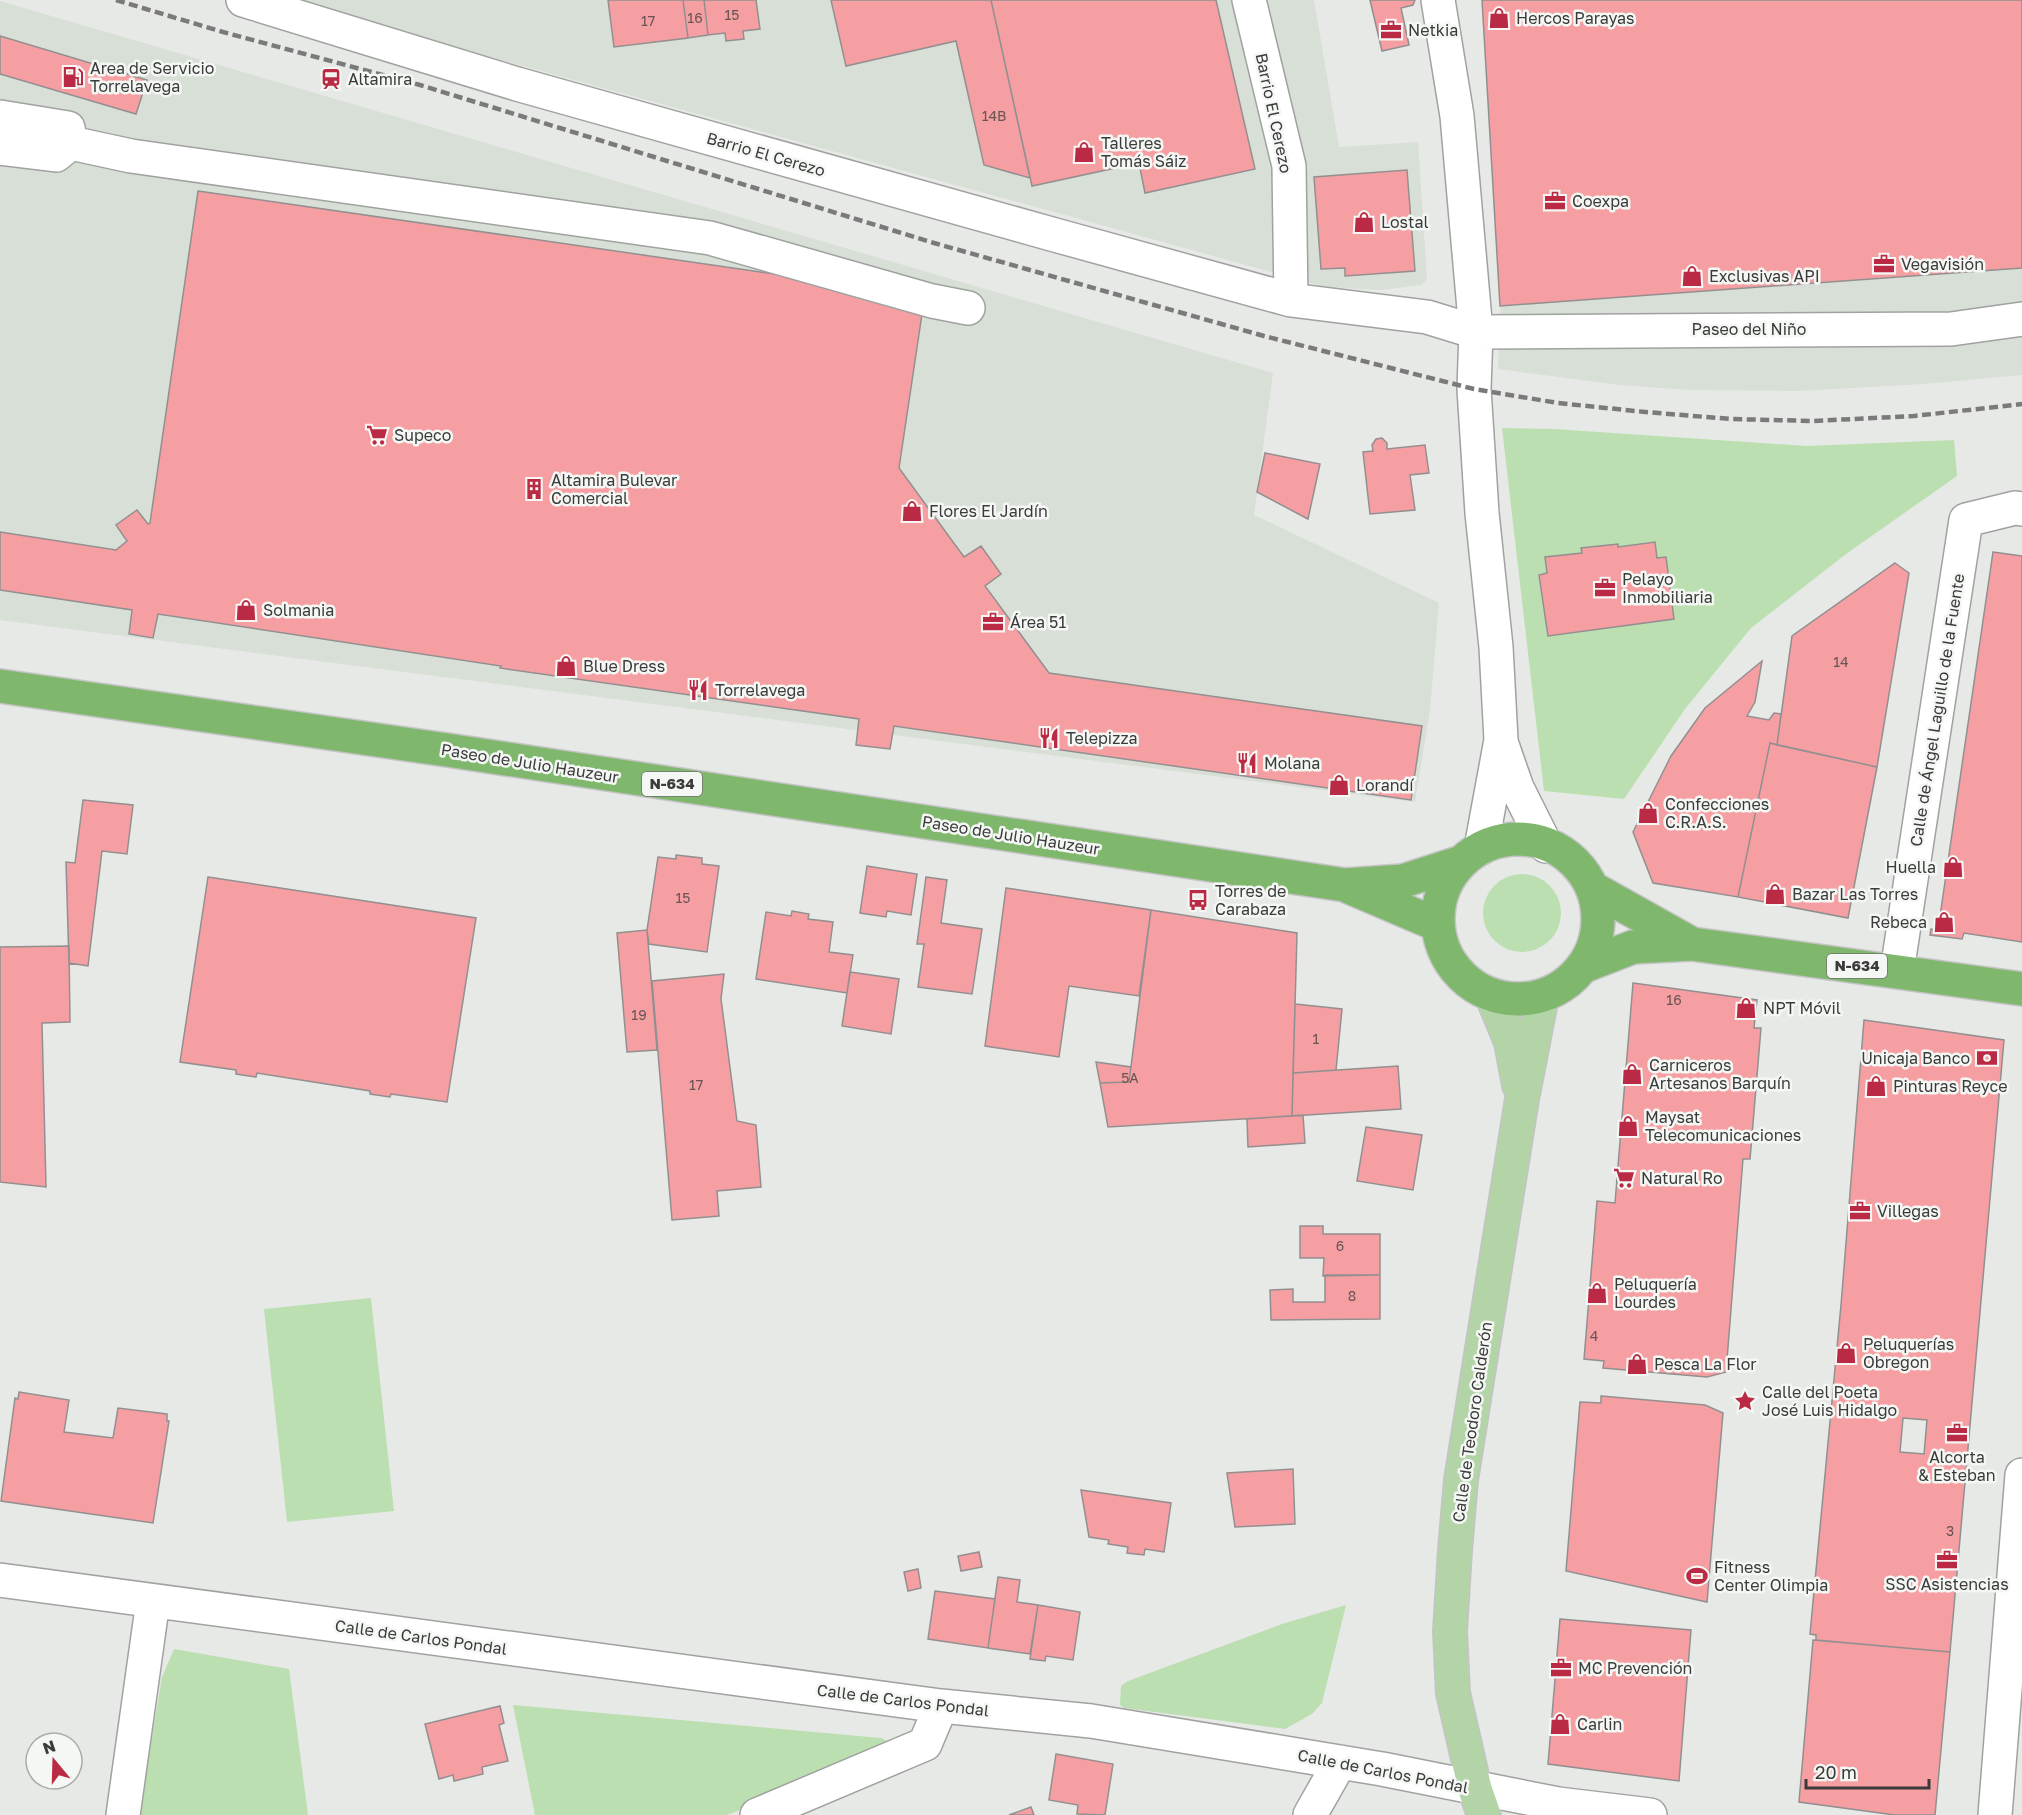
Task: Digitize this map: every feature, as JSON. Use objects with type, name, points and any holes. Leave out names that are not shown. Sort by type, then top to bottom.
[{"type":"highway","name":"Paseo de Julio Hauzeur","points":[[0,686],[447,750],[1345,885],[1403,881],[1471,855]]},
{"type":"highway","name":"N-634","points":[[1502,840],[1530,840],[1546,846],[1556,848],[1578,865],[1592,888],[1599,914],[1595,942],[1584,966],[1566,984],[1542,996],[1516,1000],[1492,996],[1471,985],[1454,969],[1443,948],[1437,925],[1440,902],[1448,880],[1471,855],[1502,840]]},
{"type":"highway","name":"Paseo de Julio Hauzeur","points":[[1345,885],[1437,925]]},
{"type":"highway","name":"N-634","points":[[1592,888],[1692,944]]},
{"type":"highway","name":"N-634","points":[[1584,966],[1633,947],[1692,944],[2022,989]]},
{"type":"main road","name":"Calle de Teodoro Calderón","points":[[1492,996],[1511,1042],[1522,1099]]},
{"type":"main road","name":"Calle de Teodoro Calderón","points":[[1479,1802],[1453,1693],[1450,1631],[1461,1480],[1522,1099],[1542,996]]},
{"type":"street","name":"Barrio El Cerezo","points":[[243,0],[528,87],[1055,236],[1291,300],[1427,317],[1476,332]]},
{"type":"street","name":"Barrio El Cerezo","points":[[1249,0],[1289,166],[1291,300]]},
{"type":"street","points":[[1438,0],[1457,116],[1476,332],[1474,389],[1482,513],[1496,647],[1501,740],[1517,788],[1546,846]]},
{"type":"street","points":[[0,117],[68,128],[71,143]]},
{"type":"street","points":[[0,148],[56,155],[71,143]]},
{"type":"street","points":[[71,143],[131,156],[711,238],[932,301],[968,308]]},
{"type":"street","name":"Paseo del Niño","points":[[1476,332],[1951,328],[2022,319]]},
{"type":"street","name":"Calle de Ángel Laguillo de la Fuente","points":[[1897,971],[1966,520],[2015,508],[2022,509]]},
{"type":"street","points":[[1471,855],[1501,740]]},
{"type":"street","points":[[1995,1815],[2022,1475]]},
{"type":"street","name":"Calle de Carlos Pondal","points":[[0,1580],[941,1706],[1091,1720],[1340,1762],[1479,1802],[1558,1804],[1650,1815]]},
{"type":"street","points":[[123,1815],[153,1601]]},
{"type":"street","points":[[757,1815],[925,1744],[941,1706]]},
{"type":"street","points":[[1310,1815],[1340,1762]]},
{"type":"shaded area","points":[[303,0],[1314,0],[1339,147],[1418,142],[1427,279],[1421,285],[1381,290],[1326,287],[451,46]]},
{"type":"shaded area","points":[[1482,0],[2022,0],[2022,375],[1924,384],[1799,391],[1690,390],[1620,385],[1498,369],[1501,296]]},
{"type":"shaded area","points":[[0,1],[1273,373],[1254,515],[1439,603],[1430,710],[1415,802],[0,620]]},
{"type":"green space","points":[[1502,428],[1554,429],[1807,446],[1954,440],[1957,476],[1846,554],[1751,628],[1685,709],[1624,799],[1544,791]]},
{"type":"green space","points":[[1522,874],[1537,877],[1549,886],[1558,898],[1561,913],[1558,928],[1549,940],[1537,949],[1522,952],[1507,949],[1495,940],[1486,928],[1483,913],[1486,898],[1495,886],[1507,877]]},
{"type":"green space","points":[[371,1298],[394,1511],[287,1522],[264,1309]]},
{"type":"green space","points":[[1346,1605],[1322,1703],[1312,1714],[1285,1729],[1124,1708],[1120,1705],[1121,1686],[1128,1681],[1282,1624]]},
{"type":"green space","points":[[174,1649],[289,1669],[308,1815],[139,1815],[162,1677]]},
{"type":"green space","points":[[513,1705],[881,1738],[887,1741],[888,1747],[877,1755],[727,1815],[535,1815]]},
{"type":"building","points":[[608,0],[683,0],[688,38],[614,47]]},
{"type":"building","points":[[683,0],[704,0],[708,35],[688,38]]},
{"type":"building","points":[[704,0],[756,0],[760,29],[743,31],[744,39],[726,41],[725,33],[708,35]]},
{"type":"building","points":[[831,0],[991,0],[1030,178],[984,165],[956,41],[846,66]]},
{"type":"building","points":[[991,0],[1216,0],[1255,169],[1145,193],[1139,163],[1032,186]]},
{"type":"building","name":"Netkia","points":[[1370,0],[1415,0],[1413,5],[1401,8],[1409,45],[1382,51]]},
{"type":"building","points":[[1482,0],[2022,0],[2022,268],[1500,306]]},
{"type":"building","name":"Area de Servicio Torrelavega","points":[[0,36],[147,80],[136,114],[0,74]]},
{"type":"building","name":"Lostal","points":[[1407,170],[1415,271],[1345,276],[1345,268],[1321,269],[1314,177]]},
{"type":"building","name":"Altamira Bulevar Comercial","points":[[198,191],[782,275],[922,314],[899,468],[964,557],[981,546],[1001,574],[985,586],[1049,673],[1422,726],[1411,800],[894,726],[890,749],[856,745],[859,719],[500,668],[501,666],[158,614],[153,638],[129,634],[132,610],[0,590],[0,532],[116,550],[127,541],[116,525],[137,510],[148,524],[150,523]]},
{"type":"building","points":[[1382,438],[1387,443],[1387,449],[1425,445],[1429,473],[1410,475],[1415,510],[1370,514],[1363,452],[1373,451],[1372,445],[1376,439]]},
{"type":"building","points":[[1265,453],[1320,464],[1308,519],[1257,492]]},
{"type":"building","name":"Pelayo Inmobiliaria","points":[[1655,542],[1657,558],[1666,557],[1674,619],[1548,636],[1539,575],[1547,573],[1545,557],[1582,553],[1581,548],[1618,544],[1618,547]]},
{"type":"building","points":[[1993,552],[2022,556],[2022,942],[1964,933],[1962,939],[1930,935],[1931,929],[1938,930]]},
{"type":"building","points":[[1895,563],[1909,573],[1877,767],[1777,745],[1792,636]]},
{"type":"building","points":[[1762,661],[1755,702],[1747,716],[1769,720],[1774,713],[1781,714],[1777,745],[1770,743],[1738,897],[1653,883],[1633,832],[1671,756],[1705,708]]},
{"type":"building","points":[[1770,743],[1877,767],[1848,918],[1738,897]]},
{"type":"building","points":[[83,800],[133,805],[127,854],[102,851],[88,966],[69,963],[66,862],[75,863]]},
{"type":"building","points":[[676,855],[702,858],[702,864],[719,866],[707,952],[649,944],[647,930],[658,857],[676,859]]},
{"type":"building","points":[[867,866],[917,874],[911,915],[887,911],[886,917],[860,913]]},
{"type":"building","points":[[208,877],[476,918],[447,1102],[391,1094],[390,1097],[370,1094],[370,1091],[257,1073],[256,1077],[236,1074],[236,1070],[180,1062]]},
{"type":"building","points":[[926,877],[947,880],[941,923],[982,929],[972,994],[918,987],[924,944],[917,944]]},
{"type":"building","points":[[1006,888],[1151,910],[1139,996],[1069,986],[1059,1057],[985,1046]]},
{"type":"building","points":[[1151,910],[1297,933],[1292,1116],[1108,1127],[1100,1083],[1129,1082]]},
{"type":"building","points":[[792,911],[809,914],[808,919],[833,922],[829,952],[853,955],[847,993],[756,979],[766,912],[791,916]]},
{"type":"building","points":[[647,930],[657,1050],[627,1052],[617,933]]},
{"type":"building","points":[[69,946],[70,1022],[42,1023],[46,1187],[0,1182],[0,947]]},
{"type":"building","points":[[850,972],[899,979],[891,1034],[842,1026]]},
{"type":"building","points":[[724,974],[721,999],[737,1121],[756,1125],[761,1187],[717,1191],[719,1216],[672,1220],[652,981]]},
{"type":"building","points":[[1633,983],[1757,1000],[1754,1028],[1761,1028],[1750,1159],[1743,1159],[1726,1372],[1707,1377],[1603,1368],[1604,1361],[1584,1359],[1597,1201],[1615,1203]]},
{"type":"building","points":[[1295,1004],[1342,1009],[1336,1070],[1293,1073]]},
{"type":"building","points":[[1864,1020],[2004,1040],[1950,1652],[1816,1640],[1816,1635],[1810,1634],[1841,1305]],"holes":[[[1903,1418],[1927,1420],[1924,1454],[1900,1452]]]},
{"type":"building","points":[[1096,1062],[1131,1067],[1129,1082],[1100,1083]]},
{"type":"building","points":[[1398,1066],[1401,1109],[1292,1116],[1293,1073]]},
{"type":"building","points":[[1303,1115],[1305,1143],[1248,1147],[1247,1119]]},
{"type":"building","points":[[1366,1127],[1422,1135],[1413,1190],[1357,1181]]},
{"type":"building","points":[[1300,1226],[1323,1226],[1323,1234],[1380,1234],[1380,1275],[1323,1276],[1324,1258],[1300,1258]]},
{"type":"building","points":[[1325,1275],[1380,1275],[1380,1319],[1271,1320],[1270,1290],[1293,1289],[1293,1302],[1325,1302]]},
{"type":"building","points":[[19,1392],[69,1400],[64,1432],[113,1438],[118,1408],[167,1414],[167,1421],[169,1421],[153,1523],[1,1501],[15,1398],[18,1399]]},
{"type":"building","points":[[1601,1396],[1705,1405],[1723,1413],[1707,1602],[1566,1571],[1580,1402],[1601,1403]]},
{"type":"building","points":[[1293,1469],[1295,1524],[1235,1527],[1227,1473]]},
{"type":"building","points":[[1081,1490],[1171,1503],[1164,1552],[1145,1549],[1144,1555],[1127,1553],[1128,1547],[1108,1544],[1109,1540],[1089,1537]]},
{"type":"building","points":[[979,1552],[982,1567],[961,1571],[958,1556]]},
{"type":"building","points":[[918,1569],[921,1588],[908,1591],[904,1572]]},
{"type":"building","points":[[998,1577],[1020,1580],[1017,1602],[1038,1605],[1030,1654],[988,1648]]},
{"type":"building","points":[[935,1591],[995,1599],[988,1648],[928,1639]]},
{"type":"building","points":[[1038,1605],[1080,1612],[1073,1660],[1046,1656],[1045,1661],[1030,1659]]},
{"type":"building","points":[[1560,1619],[1691,1630],[1679,1781],[1548,1764]]},
{"type":"building","points":[[1813,1640],[1950,1652],[1935,1815],[1895,1815],[1799,1802]]},
{"type":"building","points":[[500,1706],[504,1723],[499,1725],[508,1761],[482,1767],[483,1774],[454,1781],[453,1775],[439,1779],[425,1724]]},
{"type":"building","points":[[1056,1754],[1113,1764],[1105,1815],[1077,1814],[1078,1805],[1049,1800]]},
{"type":"building","points":[[1031,1807],[1034,1815],[1009,1815]]},
{"type":"railway","points":[[116,0],[223,32],[420,85],[934,243],[1264,336],[1474,389],[1558,403],[1731,419],[1813,421],[1914,416],[2022,404]]},
{"type":"place","name":"Hercos Parayas","points":[[1499,18]]},
{"type":"place","name":"Netkia","points":[[1391,30]]},
{"type":"place","name":"Area de Servicio Torrelavega","points":[[73,77]]},
{"type":"place","name":"Altamira","points":[[331,79]]},
{"type":"place","name":"Talleres Tomás Sáiz","points":[[1084,152]]},
{"type":"place","name":"Coexpa","points":[[1555,201]]},
{"type":"place","name":"Lostal","points":[[1364,222]]},
{"type":"place","name":"Vegavisión","points":[[1884,264]]},
{"type":"place","name":"Exclusivas API","points":[[1692,276]]},
{"type":"place","name":"Supeco","points":[[377,435]]},
{"type":"place","name":"Altamira Bulevar Comercial","points":[[534,489]]},
{"type":"place","name":"Flores El Jardín","points":[[912,511]]},
{"type":"place","name":"Pelayo Inmobiliaria","points":[[1605,588]]},
{"type":"place","name":"Solmania","points":[[246,610]]},
{"type":"place","name":"Área 51","points":[[993,622]]},
{"type":"place","name":"Blue Dress","points":[[566,666]]},
{"type":"place","name":"Torrelavega","points":[[698,690]]},
{"type":"place","name":"Telepizza","points":[[1049,738]]},
{"type":"place","name":"Molana","points":[[1247,763]]},
{"type":"place","name":"Lorandí","points":[[1339,785]]},
{"type":"place","name":"Confecciones C.R.A.S.","points":[[1648,813]]},
{"type":"place","name":"Huella","points":[[1953,867]]},
{"type":"place","name":"Bazar Las Torres","points":[[1775,894]]},
{"type":"place","name":"Torres de Carabaza","points":[[1198,900]]},
{"type":"place","name":"Rebeca","points":[[1944,922]]},
{"type":"place","name":"NPT Móvil","points":[[1746,1008]]},
{"type":"place","name":"Unicaja Banco","points":[[1987,1058]]},
{"type":"place","name":"Carniceros Artesanos Barquín","points":[[1632,1074]]},
{"type":"place","name":"Pinturas Reyce","points":[[1876,1086]]},
{"type":"place","name":"Maysat Telecomunicaciones","points":[[1628,1126]]},
{"type":"place","name":"Natural Ro","points":[[1624,1178]]},
{"type":"place","name":"Villegas","points":[[1860,1211]]},
{"type":"place","name":"Peluquería Lourdes","points":[[1597,1293]]},
{"type":"place","name":"Peluquerías Obregon","points":[[1846,1353]]},
{"type":"place","name":"Pesca La Flor","points":[[1637,1364]]},
{"type":"place","name":"Calle del Poeta José Luis Hidalgo","points":[[1745,1401]]},
{"type":"place","name":"Alcorta & Esteban","points":[[1957,1433]]},
{"type":"place","name":"SSC Asistencias","points":[[1947,1560]]},
{"type":"place","name":"Fitness Center Olimpia","points":[[1697,1576]]},
{"type":"place","name":"MC Prevención","points":[[1561,1668]]},
{"type":"place","name":"Carlin","points":[[1560,1724]]}]
